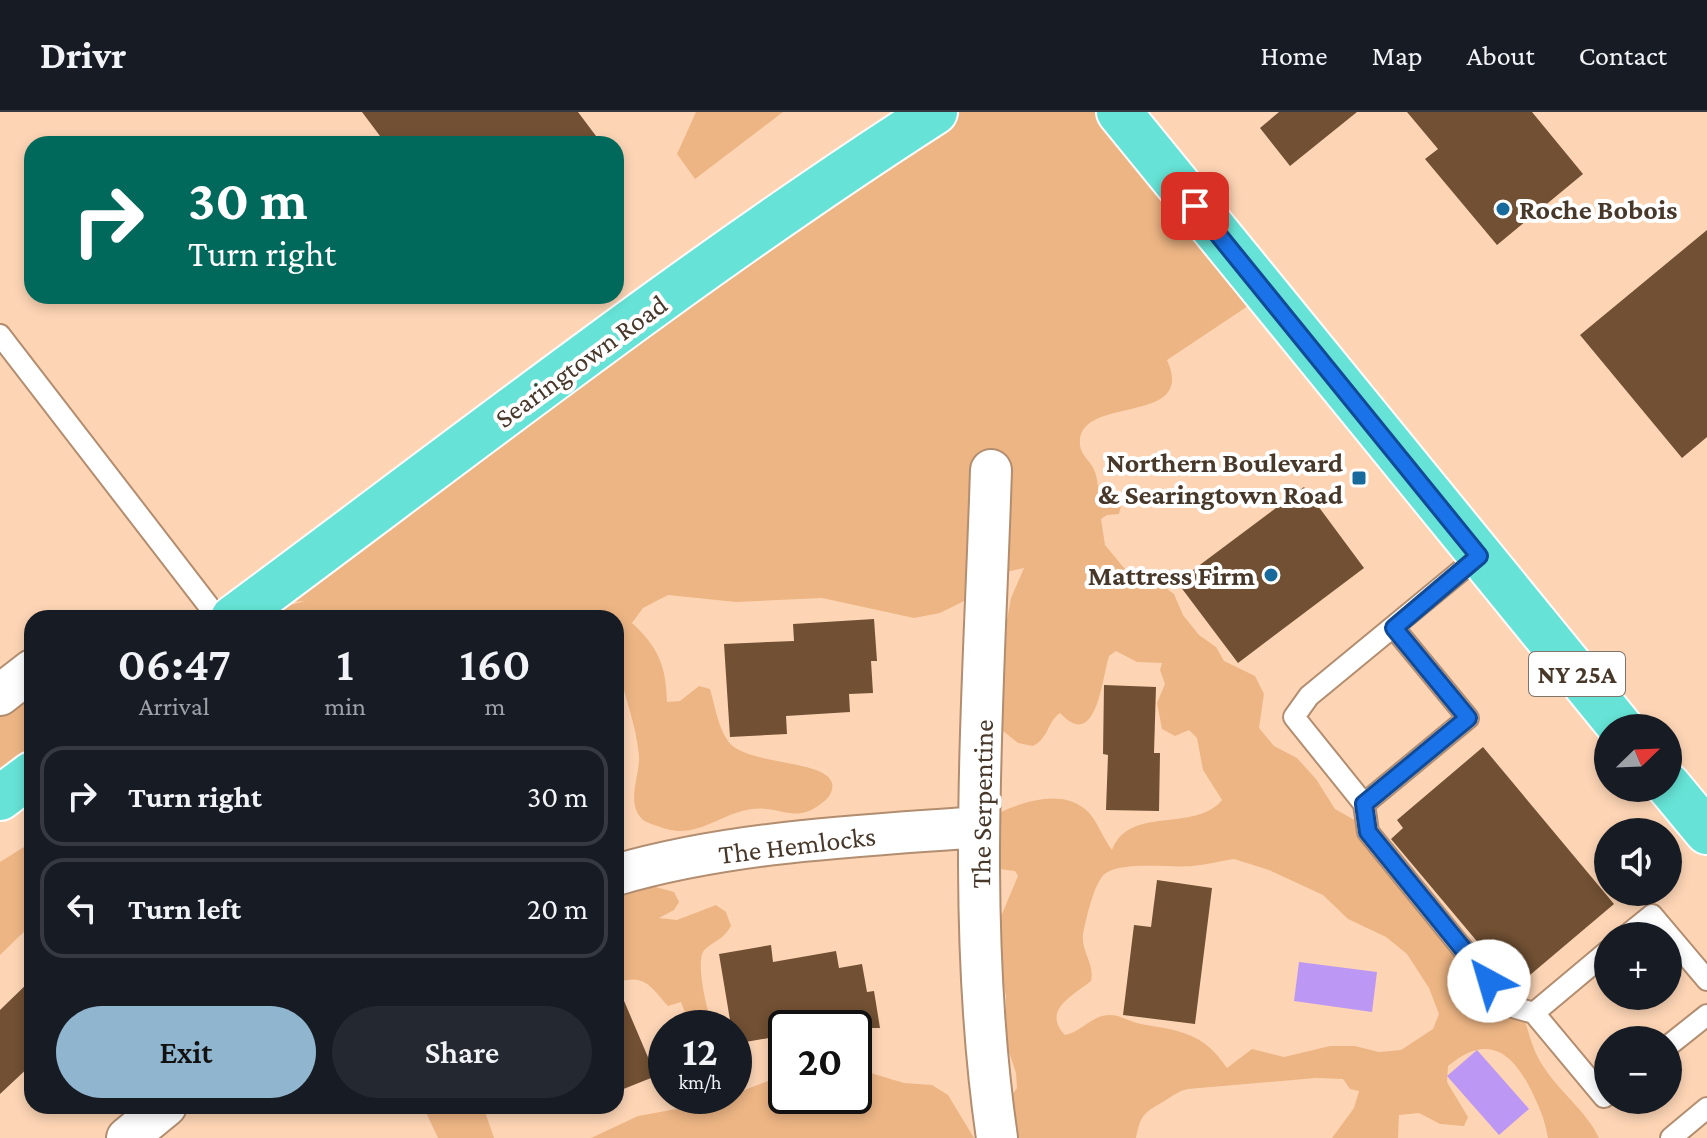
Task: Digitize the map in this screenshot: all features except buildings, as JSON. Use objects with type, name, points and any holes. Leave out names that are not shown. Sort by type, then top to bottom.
[{"type":"main road","name":"Searingtown Road","points":[[244,610],[658,303],[850,167],[935,112]]},
{"type":"main road","name":"NY 25A","points":[[1119,112],[1609,714]]},
{"type":"main road","points":[[0,798],[24,780]]},
{"type":"main road","points":[[1682,802],[1707,832]]},
{"type":"street","name":"The Serpentine","points":[[991,470],[979,827],[983,1000],[988,1078],[997,1138]]},
{"type":"street","points":[[0,695],[24,676]]},
{"type":"street","name":"The Hemlocks","points":[[624,873],[802,841],[979,827]]},
{"type":"street","points":[[127,1138],[156,1114]]},
{"type":"lane","points":[[0,335],[212,610]]},
{"type":"lane","points":[[1479,556],[1309,696],[1294,717],[1364,804],[1368,832],[1509,1006],[1534,1013],[1594,1085]]},
{"type":"lane","points":[[1364,804],[1468,718],[1394,628]]},
{"type":"lane","points":[[1643,922],[1652,915],[1658,922]]},
{"type":"lane","points":[[1682,950],[1707,980]]},
{"type":"lane","points":[[1534,1013],[1594,963]]},
{"type":"lane","points":[[1682,1035],[1707,1015]]},
{"type":"lane","points":[[1671,1138],[1707,1108]]},
{"type":"shaded area","points":[[696,112],[783,112],[695,179],[677,154]]},
{"type":"shaded area","points":[[935,112],[1119,112],[1266,294],[1167,360],[1172,381],[1166,395],[1152,403],[1096,419],[1084,429],[1081,449],[1094,468],[1101,496],[1122,502],[1119,514],[1101,519],[1105,545],[1129,574],[1151,577],[1174,594],[1183,615],[1199,635],[1216,647],[1224,661],[1255,676],[1264,694],[1259,728],[1274,746],[1297,758],[1316,779],[1335,809],[1379,834],[1453,919],[1465,941],[1457,954],[1461,965],[1493,973],[1508,983],[1539,1059],[1599,1138],[1548,1138],[1539,1107],[1523,1076],[1506,1056],[1486,1049],[1462,1056],[1448,1066],[1447,1082],[1468,1117],[1464,1126],[1440,1124],[1419,1113],[1399,1115],[1398,1138],[1332,1138],[1354,1108],[1359,1091],[1350,1089],[1343,1079],[1316,1078],[1185,1090],[1145,1114],[1136,1138],[984,1138],[985,1130],[1017,1088],[1016,1073],[1005,1040],[1006,996],[996,956],[999,921],[1018,876],[1015,871],[979,863],[965,853],[954,837],[1000,812],[1054,798],[1071,801],[1085,809],[1112,850],[1120,836],[1133,828],[1196,815],[1210,810],[1222,800],[1203,770],[1197,738],[1189,730],[1175,736],[1162,729],[1157,703],[1165,684],[1160,670],[1162,663],[1137,662],[1116,651],[1109,656],[1100,694],[1090,718],[1082,724],[1072,723],[1060,713],[1042,739],[1033,746],[1018,743],[998,727],[1003,642],[1011,598],[1024,568],[1002,573],[968,599],[940,613],[914,618],[822,598],[736,602],[668,595],[643,608],[632,623],[649,641],[659,658],[667,702],[680,701],[699,686],[710,689],[722,729],[737,749],[815,770],[826,775],[832,783],[826,799],[803,813],[752,809],[685,831],[660,827],[643,820],[635,806],[639,756],[624,688],[624,610],[274,610],[305,601],[249,606]],"holes":[[[1234,859],[1269,870],[1323,895],[1348,919],[1386,937],[1407,954],[1429,988],[1439,1014],[1433,1029],[1401,1050],[1379,1052],[1355,1046],[1330,1046],[1284,1057],[1252,1049],[1227,1068],[1209,1047],[1190,1035],[1114,1015],[1097,1018],[1065,1035],[1059,1026],[1058,1011],[1091,981],[1083,934],[1094,892],[1102,877],[1114,869],[1192,866]]]},
{"type":"shaded area","points":[[24,681],[24,774],[0,793],[0,699]]},
{"type":"shaded area","points":[[24,847],[24,932],[0,955],[0,862]]},
{"type":"shaded area","points":[[624,875],[637,882],[674,892],[679,902],[674,910],[659,918],[677,920],[716,905],[726,912],[731,926],[724,936],[706,948],[701,958],[703,990],[708,1010],[684,1010],[681,1002],[668,1006],[646,983],[624,981]]},
{"type":"shaded area","points":[[1299,962],[1377,972],[1372,1012],[1294,1001]]},
{"type":"shaded area","points":[[1477,1050],[1529,1109],[1499,1135],[1447,1076]]},
{"type":"shaded area","points":[[872,1073],[904,1083],[932,1085],[948,1095],[974,1138],[591,1138],[649,1114],[752,1114],[752,1087],[768,1081],[768,1114],[872,1114]]},
{"type":"shaded area","points":[[427,1114],[486,1114],[494,1138],[438,1138]]},
{"type":"place","name":"Roche Bobois","points":[[1503,209]]},
{"type":"place","name":"Northern Boulevard & Searingtown Road","points":[[1359,478]]},
{"type":"place","name":"Mattress Firm","points":[[1271,575]]},
{"type":"route","points":[[1195,206],[1479,556],[1394,628],[1468,718],[1364,804],[1368,832],[1489,981]]}]
